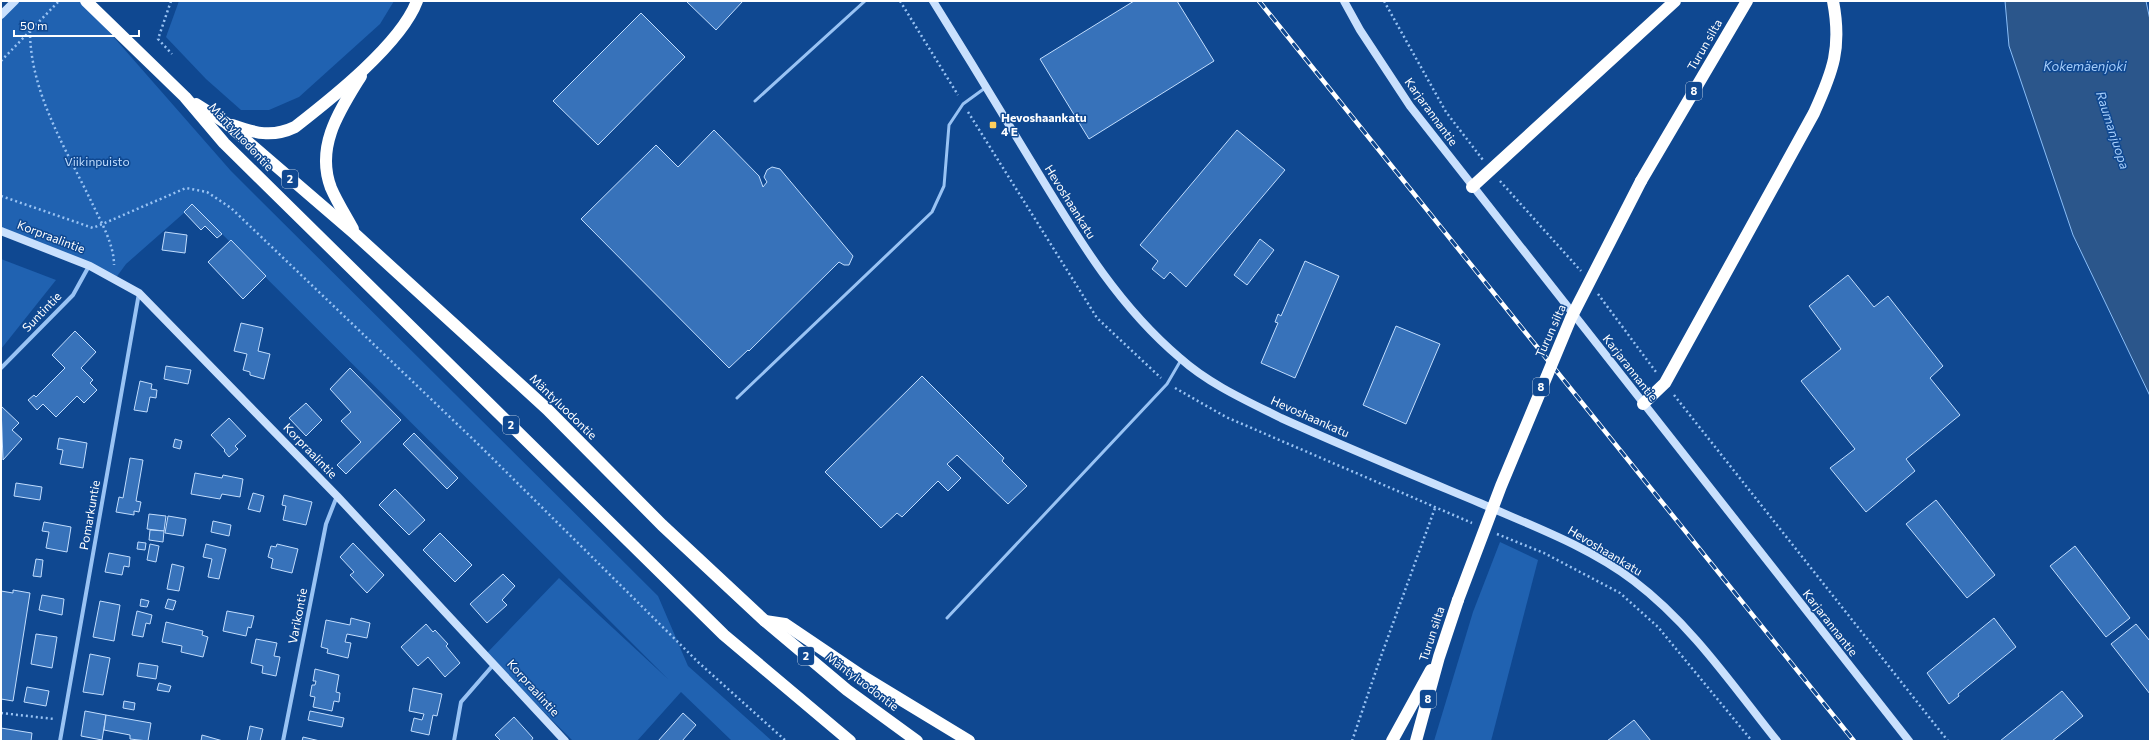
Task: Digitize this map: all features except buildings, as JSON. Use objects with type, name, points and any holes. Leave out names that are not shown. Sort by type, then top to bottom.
[{"type":"highway","name":"Mäntyluodontie","points":[[86,1],[185,97],[224,143],[724,635],[850,741]]},
{"type":"highway","points":[[226,123],[264,134],[281,133],[295,127],[367,66],[401,29],[417,1]]},
{"type":"highway","points":[[1472,187],[1675,1]]},
{"type":"highway","name":"Turun silta","points":[[1416,741],[1439,657],[1458,600],[1501,486],[1571,318],[1641,181],[1747,1]]},
{"type":"highway","points":[[1643,404],[1665,384],[1814,114],[1831,75],[1836,54],[1838,34],[1833,1]]},
{"type":"highway","points":[[355,234],[332,189],[328,177],[326,156],[330,132],[336,117],[367,66]]},
{"type":"highway","name":"Mäntyluodontie","points":[[185,97],[226,123],[355,234],[547,409],[662,524],[765,621],[847,690],[917,741]]},
{"type":"highway","points":[[765,621],[785,624],[862,676],[969,741]]},
{"type":"highway","points":[[1392,741],[1439,657]]},
{"type":"street","points":[[1,15],[15,1]]},
{"type":"street","name":"Hevoshaankatu","points":[[933,1],[1064,216],[1102,275],[1126,306],[1154,336],[1181,360],[1245,400],[1281,418],[1547,532],[1609,564],[1634,581],[1678,620],[1705,650],[1777,741]]},
{"type":"street","name":"Karjarannantie","points":[[1344,1],[1360,30],[1410,106],[1472,187],[1909,741]]},
{"type":"street","name":"Korpraalintie","points":[[1,231],[90,266],[139,293],[337,496],[495,664],[565,741]]},
{"type":"street","name":"Suntintie","points":[[1,368],[73,295],[90,266]]},
{"type":"street","name":"Pomarkuntie","points":[[60,741],[139,293]]},
{"type":"street","name":"Varikontie","points":[[283,741],[326,524],[337,496]]},
{"type":"street","points":[[454,741],[461,702],[495,664]]},
{"type":"lane","points":[[755,101],[865,1]]},
{"type":"lane","points":[[737,398],[932,212],[944,186],[949,125],[963,104],[986,87]]},
{"type":"lane","points":[[947,618],[1167,384],[1181,360]]},
{"type":"path","points":[[1,61],[59,1]]},
{"type":"path","points":[[171,1],[167,18],[158,39],[172,54]]},
{"type":"path","points":[[900,1],[1097,318],[1167,384],[1226,417],[1479,526]]},
{"type":"path","points":[[30,31],[30,49],[34,74],[52,120],[102,224],[114,256],[115,279]]},
{"type":"path","points":[[1,196],[94,228],[186,188],[207,192],[231,208],[477,443],[698,662],[786,741]]},
{"type":"path","points":[[1352,741],[1385,644],[1435,508]]},
{"type":"path","points":[[1494,532],[1544,553],[1620,593],[1658,627],[1752,741]]},
{"type":"path","points":[[1,713],[64,720]]},
{"type":"green space","name":"Viikinpuisto","points":[[17,1],[82,1],[231,171],[658,596],[688,666],[772,741],[732,741],[681,692],[637,741],[573,741],[486,654],[559,578],[669,680],[193,205],[126,264],[115,279],[1,228],[1,17]]},
{"type":"green space","points":[[179,1],[394,1],[380,24],[299,97],[269,110],[241,110],[206,79],[166,37]]},
{"type":"green space","points":[[1,259],[56,280],[1,349]]},
{"type":"green space","points":[[1500,542],[1538,560],[1491,741],[1434,741],[1473,612]]},
{"type":"water","name":"Kokemäenjoki","points":[[2005,1],[2146,1],[2150,20],[2150,396],[2073,235],[2009,46]]},
{"type":"railway","points":[[1259,1],[1854,741]]},
{"type":"place","name":"Hevoshaankatu 4 E","points":[[993,125]]},
{"type":"water label","name":"Raumanjuopa","points":[[2113,130]]}]
